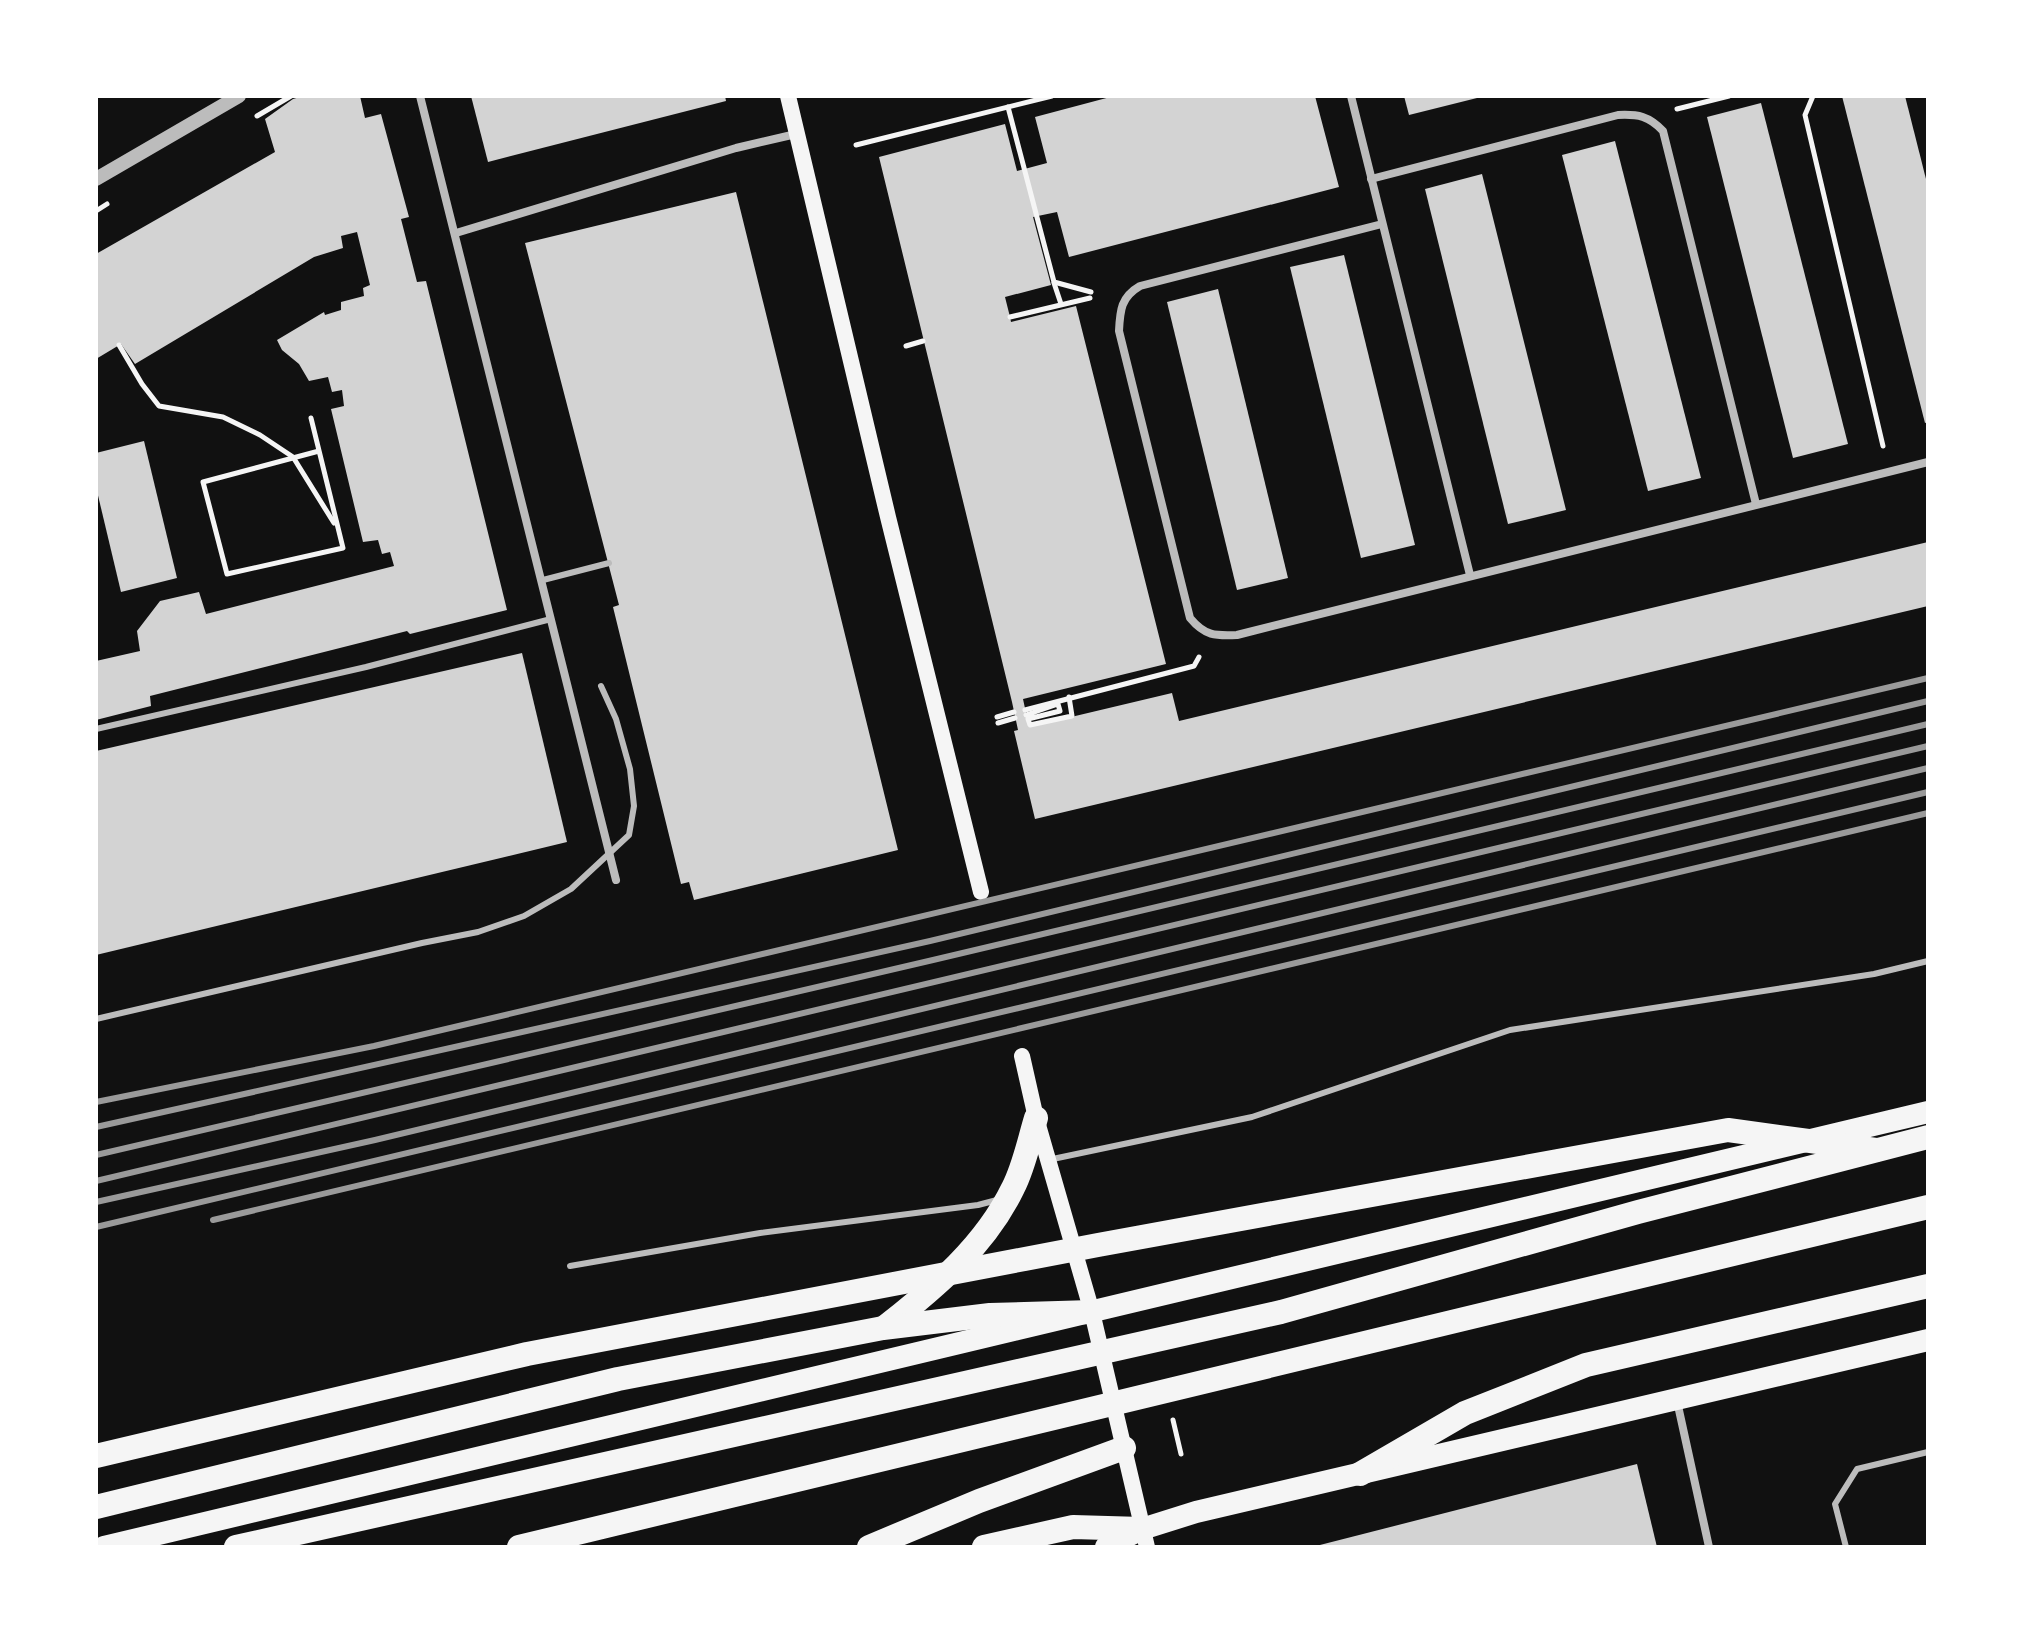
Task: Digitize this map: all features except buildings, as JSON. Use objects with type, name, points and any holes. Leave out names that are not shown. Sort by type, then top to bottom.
[{"type":"highway","points":[[104,1547],[1928,1112]]},
{"type":"highway","points":[[883,1328],[935,1288],[986,1232],[1014,1187],[1036,1118]]},
{"type":"highway","points":[[96,1456],[527,1354],[1728,1130],[1876,1150]]},
{"type":"highway","points":[[236,1547],[1281,1312],[1623,1216],[1928,1137]]},
{"type":"highway","points":[[519,1547],[1928,1207]]},
{"type":"highway","points":[[1360,1474],[1465,1413],[1586,1365],[1928,1286]]},
{"type":"highway","points":[[96,1507],[618,1379],[883,1328],[990,1315],[1092,1312]]},
{"type":"highway","points":[[1106,1547],[1144,1538],[1196,1512],[1928,1340]]},
{"type":"highway","points":[[869,1547],[979,1501],[1124,1448]]},
{"type":"highway","points":[[984,1547],[1073,1527],[1144,1538]]},
{"type":"main road","points":[[788,96],[884,504],[981,892]]},
{"type":"main road","points":[[1022,1056],[1036,1118],[1092,1312],[1144,1538]]},
{"type":"street","points":[[96,179],[239,96]]},
{"type":"street","points":[[420,96],[553,618],[616,880]]},
{"type":"street","points":[[1351,96],[1470,575]]},
{"type":"street","points":[[1371,179],[1618,115],[1639,114],[1654,122],[1663,131],[1756,504]]},
{"type":"street","points":[[456,233],[736,148],[796,134]]},
{"type":"street","points":[[1382,224],[1140,286],[1122,302],[1119,331],[1190,618],[1200,630],[1213,636],[1237,635],[1928,462]]},
{"type":"street","points":[[1677,1401],[1709,1547]]},
{"type":"lane","points":[[543,580],[609,563]]},
{"type":"lane","points":[[96,729],[366,667],[553,618]]},
{"type":"lane","points":[[96,1019],[478,932],[524,916],[571,889],[629,835],[634,806],[616,719],[601,686]]},
{"type":"lane","points":[[1048,1160],[1252,1117],[1510,1030],[1874,974],[1928,961]]},
{"type":"lane","points":[[570,1266],[760,1233],[978,1205],[1008,1197]]},
{"type":"lane","points":[[1846,1547],[1835,1504],[1857,1469],[1928,1452]]},
{"type":"path","points":[[856,145],[1052,96]]},
{"type":"path","points":[[1677,109],[1729,96]]},
{"type":"path","points":[[1813,96],[1805,115],[1883,446]]},
{"type":"path","points":[[1008,107],[1061,304]]},
{"type":"path","points":[[1010,317],[1090,295],[1054,282]]},
{"type":"path","points":[[906,346],[923,341]]},
{"type":"path","points":[[119,345],[159,406],[223,417],[260,435],[293,457],[339,531]]},
{"type":"path","points":[[311,418],[343,548],[227,574],[203,482],[319,451]]},
{"type":"path","points":[[1069,697],[1072,716],[1030,725],[1028,719],[1060,711],[1058,704],[1025,712],[1069,697],[1194,666],[1199,657]]},
{"type":"path","points":[[998,720],[1014,715]]},
{"type":"path","points":[[1170,1408],[1181,1454]]},
{"type":"railway","points":[[96,1102],[374,1046],[1928,678]]},
{"type":"railway","points":[[96,1127],[930,941],[1928,701]]},
{"type":"railway","points":[[96,1155],[1928,724]]},
{"type":"railway","points":[[96,1181],[1928,746]]},
{"type":"railway","points":[[96,1202],[375,1140],[1928,768]]},
{"type":"railway","points":[[96,1227],[1928,792]]},
{"type":"railway","points":[[213,1220],[1928,813]]}]
